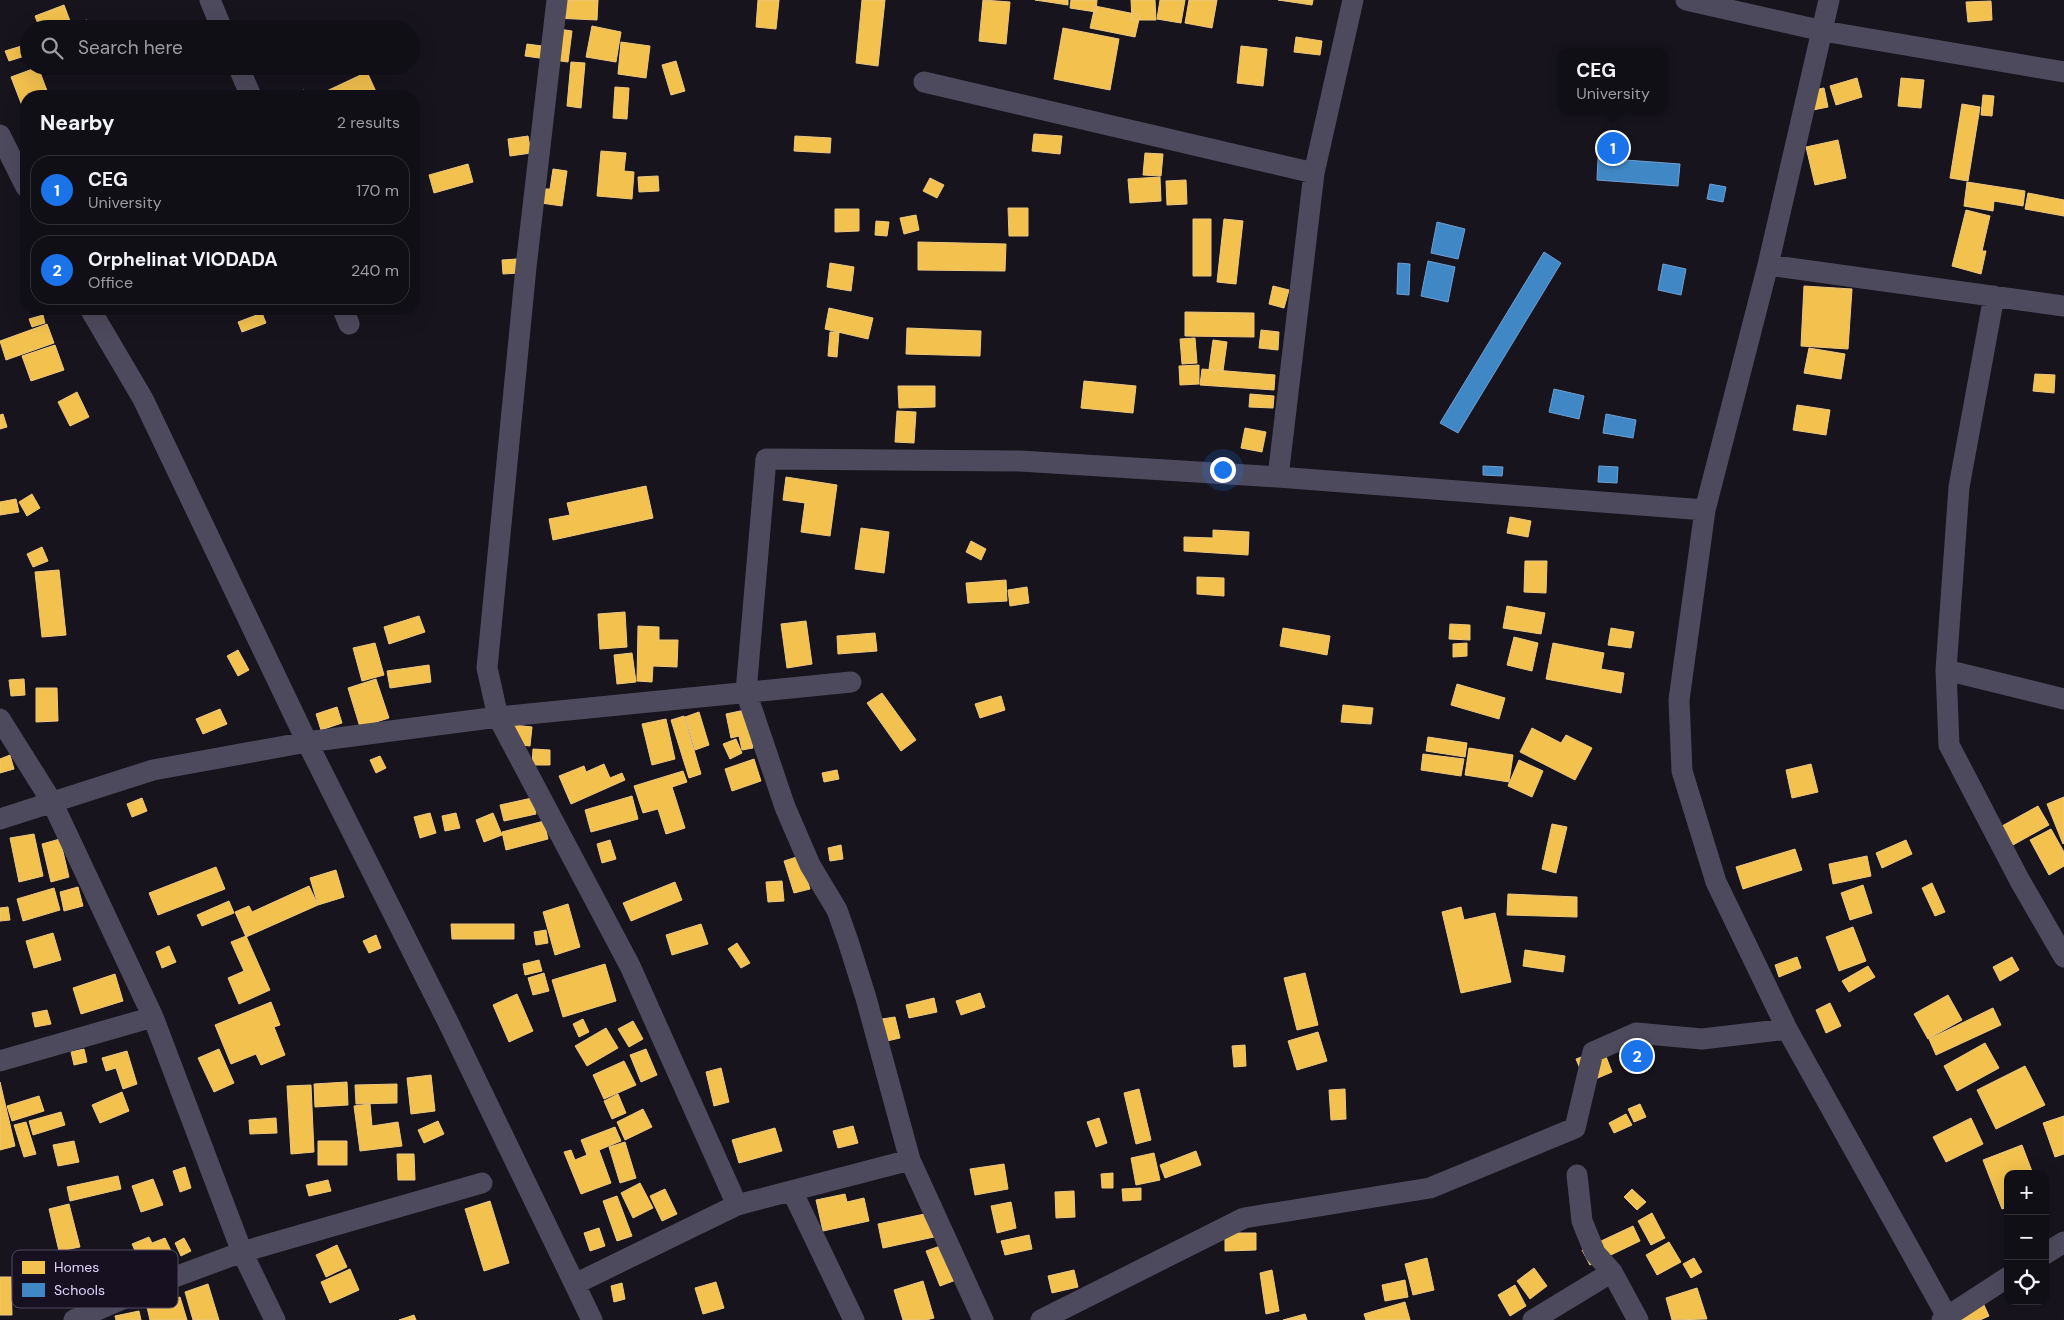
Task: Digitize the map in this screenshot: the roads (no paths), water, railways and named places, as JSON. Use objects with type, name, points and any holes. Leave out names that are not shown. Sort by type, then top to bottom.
[{"type":"street","points":[[210,0],[218,20]]},
{"type":"street","points":[[557,0],[526,267],[488,668],[498,717],[630,966],[736,1205]]},
{"type":"street","points":[[1278,476],[1314,172],[1353,0]]},
{"type":"street","points":[[1686,0],[1823,31],[2064,72]]},
{"type":"street","points":[[1829,0],[1768,266],[1705,510],[1679,700],[1682,771],[1716,882],[1787,1029],[1946,1319],[2004,1280]]},
{"type":"street","points":[[242,75],[248,90]]},
{"type":"street","points":[[924,82],[1314,172]]},
{"type":"street","points":[[0,136],[20,175]]},
{"type":"street","points":[[1768,266],[2064,306]]},
{"type":"street","points":[[1994,296],[1959,487],[1946,670],[1949,745],[2020,881],[2064,958]]},
{"type":"street","points":[[94,315],[143,399],[307,742],[444,1015],[592,1320]]},
{"type":"street","points":[[983,1320],[910,1160],[866,998],[848,941],[837,910],[810,865],[785,807],[746,692],[766,459],[1020,461],[1278,476],[1705,510]]},
{"type":"street","points":[[1946,670],[2064,699]]},
{"type":"street","points":[[0,819],[153,770],[307,742],[498,717],[851,682]]},
{"type":"street","points":[[0,719],[52,802],[153,1017],[242,1252],[274,1320]]},
{"type":"street","points":[[0,1061],[153,1017]]},
{"type":"street","points":[[1041,1320],[1244,1218],[1430,1188],[1575,1128],[1593,1052],[1636,1033],[1702,1039],[1787,1029]]},
{"type":"street","points":[[575,1284],[736,1205],[910,1160]]},
{"type":"street","points":[[1577,1175],[1582,1221],[1596,1253],[1612,1272],[1638,1320]]},
{"type":"street","points":[[178,1275],[242,1252],[482,1183]]},
{"type":"street","points":[[792,1191],[854,1320]]},
{"type":"street","points":[[2049,1251],[2064,1242]]},
{"type":"street","points":[[1533,1320],[1612,1272]]},
{"type":"street","points":[[74,1320],[101,1308]]},
{"type":"place","name":"CEG","points":[[1613,148]]},
{"type":"place","name":"Orphelinat VIODADA","points":[[1637,1056]]}]
